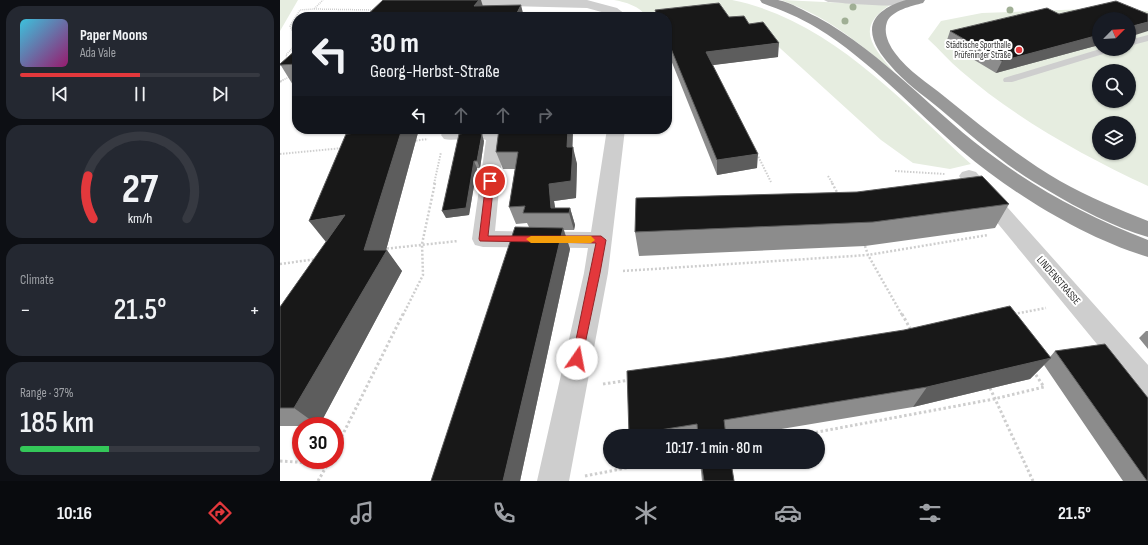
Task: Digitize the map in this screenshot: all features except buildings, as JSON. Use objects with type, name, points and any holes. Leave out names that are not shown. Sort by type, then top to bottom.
[{"type":"highway","points":[[766,0],[777,3],[831,32],[871,62],[969,147],[1011,179],[1073,215],[1148,249]]},
{"type":"highway","points":[[917,0],[904,4],[891,11],[881,20],[879,28],[882,42],[890,56],[907,73],[1013,161],[1056,186],[1114,216],[1148,229]]},
{"type":"street","points":[[420,0],[587,4],[615,12]]},
{"type":"street","points":[[447,136],[464,134]]},
{"type":"street","points":[[486,134],[495,138],[483,239],[601,240]]},
{"type":"street","points":[[553,481],[571,388],[596,273],[615,134]]},
{"type":"street","name":"LINDENSTRASSE","points":[[969,176],[1148,385]]},
{"type":"lane","points":[[828,0],[890,3],[917,0]]},
{"type":"lane","points":[[1136,41],[1148,38]]},
{"type":"lane","points":[[1008,80],[1092,54]]},
{"type":"path","points":[[299,12],[300,10],[314,9],[323,0]]},
{"type":"path","points":[[289,61],[286,55],[292,48]]},
{"type":"path","points":[[280,82],[292,75]]},
{"type":"path","points":[[344,432],[423,275],[422,244],[447,136],[412,141]]},
{"type":"path","points":[[280,154],[350,147]]},
{"type":"path","points":[[754,148],[771,182]]},
{"type":"path","points":[[895,171],[969,176]]},
{"type":"path","points":[[828,176],[839,196]]},
{"type":"path","points":[[596,273],[868,255],[1016,230]]},
{"type":"path","points":[[381,250],[422,244],[483,239]]},
{"type":"path","points":[[865,246],[868,255],[912,333]]},
{"type":"path","points":[[280,264],[320,258]]},
{"type":"path","points":[[1010,314],[1078,302]]},
{"type":"path","points":[[825,431],[994,399],[1044,387],[1031,368]]},
{"type":"path","points":[[571,388],[634,379]]},
{"type":"path","points":[[990,388],[1033,481]]},
{"type":"path","points":[[280,461],[292,461]]},
{"type":"path","points":[[318,481],[325,469]]},
{"type":"path","points":[[579,477],[621,469]]},
{"type":"shaded area","points":[[280,0],[298,0],[280,31]]},
{"type":"shaded area","points":[[614,0],[732,0],[767,10],[800,25],[832,44],[862,66],[918,114],[971,164],[950,169],[913,163],[881,140],[759,29],[672,18],[672,12],[643,12],[627,3]]},
{"type":"shaded area","points":[[781,0],[890,5],[879,13],[872,22],[870,30],[874,46],[894,72],[840,30],[813,14]]},
{"type":"shaded area","points":[[1087,9],[1148,11],[1148,186],[1095,160],[1136,160],[1136,116],[1092,116],[1092,158],[1050,135],[1004,105],[957,67],[928,39],[941,21],[982,13]]},
{"type":"slow traffic","points":[[531,239],[591,240]]},
{"type":"place","name":"Städtische Sporthalle Prüfeninger Straße","points":[[1019,50]]},
{"type":"route","points":[[490,181],[483,239],[601,240],[596,273],[577,359]]}]
